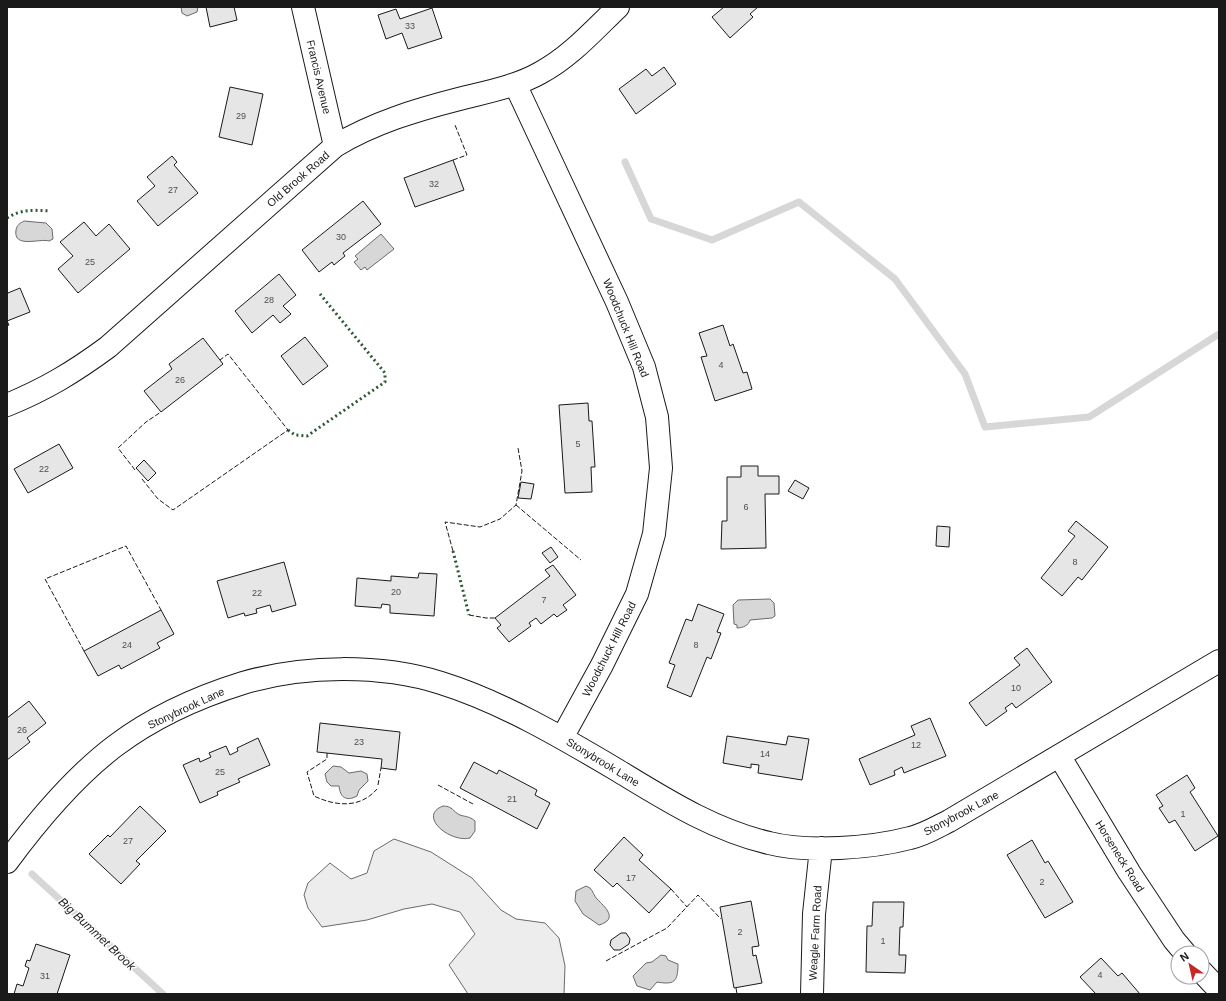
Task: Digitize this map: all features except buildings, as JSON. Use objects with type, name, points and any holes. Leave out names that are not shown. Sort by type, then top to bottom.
[{"type":"street","name":"Francis Avenue","points":[[303,7],[335,146]]},
{"type":"street","name":"Old Brook Road","points":[[7,405],[40,391],[76,371],[108,346],[335,146],[359,132],[401,116],[515,84],[539,74],[560,61],[618,7]]},
{"type":"street","name":"Woodchuck Hill Road","points":[[515,84],[617,302],[644,367],[656,418],[661,468],[654,534],[637,594],[602,665],[562,738]]},
{"type":"street","name":"Stonybrook Lane","points":[[7,862],[21,843],[79,778],[116,746],[157,719],[216,692],[270,676],[318,669],[390,672],[440,683],[483,699],[562,738],[689,813],[733,833],[771,844],[821,848],[876,845],[913,837],[949,821],[1060,757],[1219,661]]},
{"type":"street","name":"Horseneck Road","points":[[1060,757],[1129,872],[1178,945]]},
{"type":"street","name":"Weagle Farm Road","points":[[812,994],[814,914],[821,848]]},
{"type":"street","points":[[1210,980],[1219,990]]},
{"type":"shaded area","points":[[181,7],[198,7],[197,12],[187,16],[182,13]]},
{"type":"shaded area","points":[[24,221],[46,223],[52,229],[53,239],[49,241],[28,242],[19,239],[16,236],[16,228]]},
{"type":"shaded area","points":[[381,234],[394,249],[367,270],[365,267],[361,270],[354,262],[358,259],[355,256]]},
{"type":"shaded area","points":[[770,599],[774,603],[775,616],[772,618],[750,620],[745,626],[737,628],[737,625],[734,624],[733,605],[738,600]]},
{"type":"shaded area","points":[[333,766],[341,767],[349,773],[361,771],[367,774],[368,781],[359,790],[357,796],[350,799],[344,797],[342,796],[339,786],[331,786],[327,782],[325,774]]},
{"type":"shaded area","points":[[443,806],[449,807],[458,814],[469,817],[475,821],[475,831],[470,838],[454,837],[439,828],[433,816],[436,810]]},
{"type":"shaded area","points":[[394,839],[431,852],[472,878],[501,910],[516,919],[545,923],[559,938],[565,966],[564,994],[468,994],[449,965],[475,934],[460,912],[432,904],[404,909],[367,920],[322,927],[308,908],[304,895],[308,883],[330,863],[351,879],[367,873],[374,851]]},
{"type":"shaded area","points":[[586,886],[591,889],[596,898],[606,909],[609,916],[608,920],[599,925],[583,914],[575,901],[576,891]]},
{"type":"shaded area","points":[[661,955],[666,956],[668,960],[678,964],[677,975],[674,981],[667,983],[657,982],[650,990],[637,986],[633,976],[646,963],[652,962]]},
{"type":"waterway","points":[[625,162],[651,219],[712,240],[799,202],[895,279],[965,374],[985,427],[1089,417],[1219,334]]},
{"type":"waterway","name":"Big Bummet Brook","points":[[32,874],[163,994]]},
{"type":"hedge","points":[[7,218],[17,213],[33,210],[50,211]]},
{"type":"hedge","points":[[288,430],[295,435],[307,436],[385,382],[385,373],[320,294]]},
{"type":"hedge","points":[[453,551],[469,615]]},
{"type":"fence","points":[[453,160],[467,155],[455,125]]},
{"type":"fence","points":[[142,479],[158,499],[173,510],[288,430],[228,354],[220,360]]},
{"type":"fence","points":[[135,470],[118,448],[146,422],[161,412]]},
{"type":"fence","points":[[453,551],[445,522],[480,527],[500,519],[516,505],[522,471],[518,448]]},
{"type":"fence","points":[[516,505],[581,560]]},
{"type":"fence","points":[[84,651],[45,579],[126,546],[161,610]]},
{"type":"fence","points":[[469,615],[495,618]]},
{"type":"fence","points":[[327,753],[327,759],[307,772],[314,796],[330,802],[347,804],[363,800],[377,789]]},
{"type":"fence","points":[[378,785],[381,768]]},
{"type":"fence","points":[[438,785],[473,804]]},
{"type":"fence","points":[[671,889],[687,907]]},
{"type":"fence","points":[[606,961],[667,928],[698,895],[721,919]]},
{"type":"fence","points":[[736,988],[737,994]]}]
